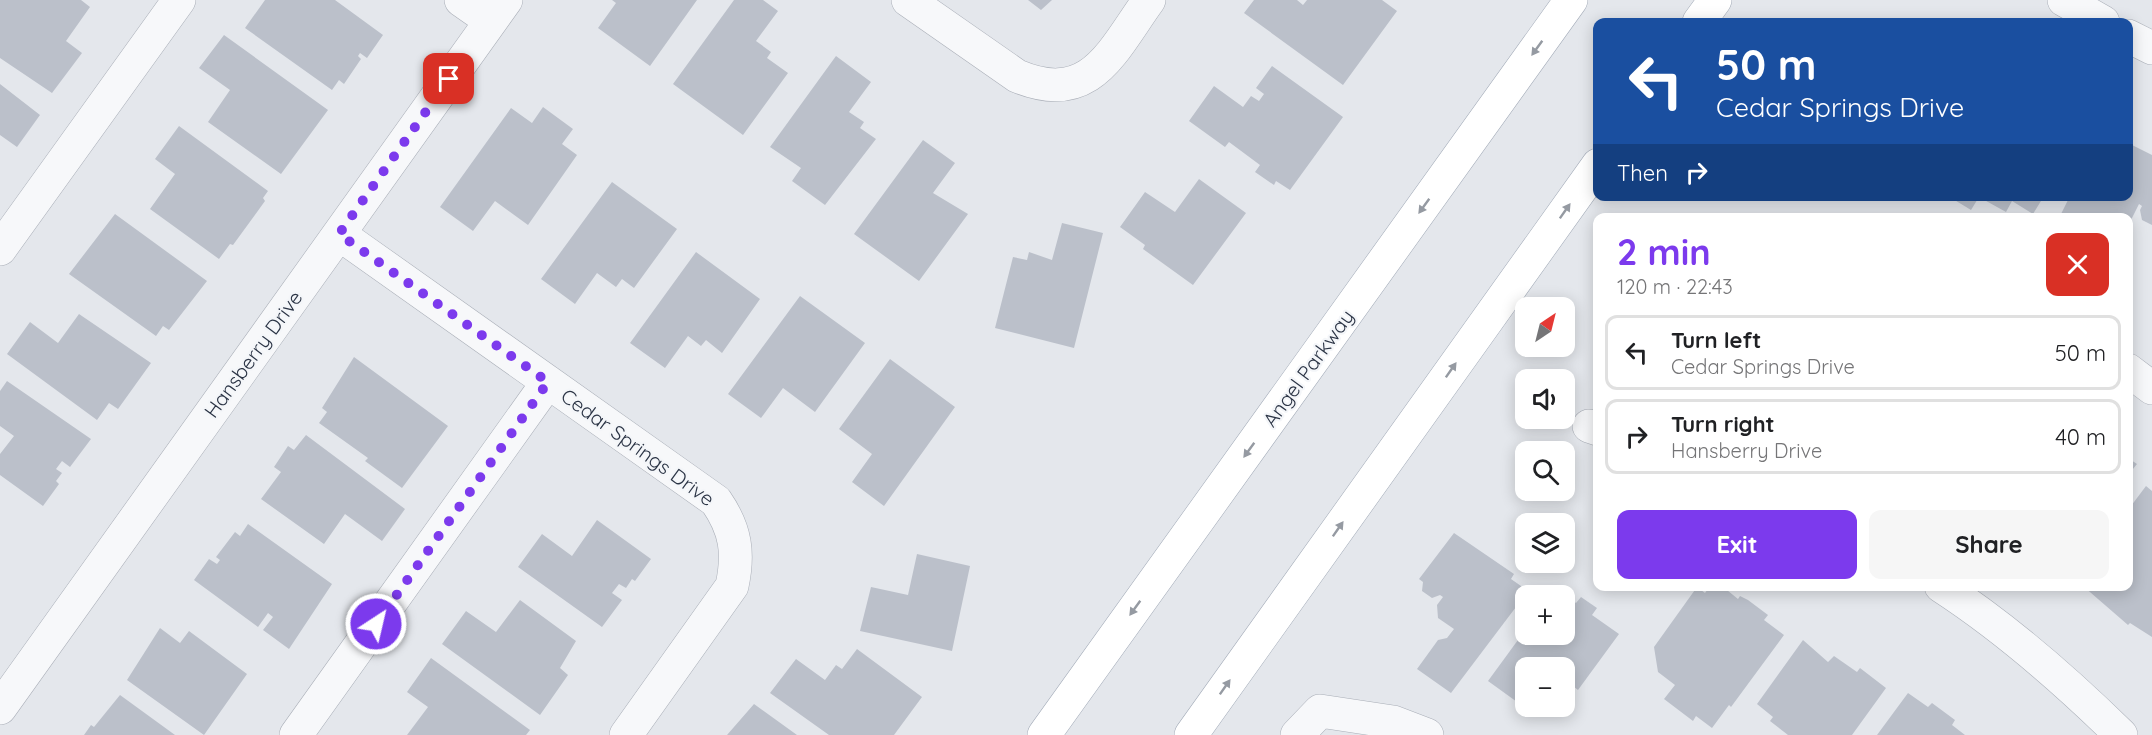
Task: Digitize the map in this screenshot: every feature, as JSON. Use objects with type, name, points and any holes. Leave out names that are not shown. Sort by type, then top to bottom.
[{"type":"main road","name":"Angel Parkway","points":[[1044,735],[1571,0]]},
{"type":"main road","points":[[1702,18],[1715,0]]},
{"type":"main road","points":[[1191,735],[1593,172]]},
{"type":"street","points":[[0,249],[179,0]]},
{"type":"street","points":[[461,0],[498,10]]},
{"type":"street","points":[[908,0],[1017,76],[1037,85],[1059,86],[1080,81],[1098,70],[1149,0]]},
{"type":"street","points":[[2064,0],[2096,18]]},
{"type":"street","name":"Hansberry Drive","points":[[0,708],[498,10]]},
{"type":"street","points":[[2133,38],[2152,48]]},
{"type":"street","name":"Cedar Springs Drive","points":[[339,234],[716,501],[729,520],[736,542],[737,564],[732,586],[626,735]]},
{"type":"street","points":[[2133,374],[2152,388]]},
{"type":"street","points":[[296,735],[548,382]]},
{"type":"street","points":[[1948,591],[2064,679],[2121,735]]},
{"type":"street","points":[[1297,735],[1320,711],[1392,722],[1427,735]]},
{"type":"building","points":[[0,0],[81,0],[90,7],[66,41],[82,53],[52,93],[0,58]]},
{"type":"building","points":[[265,0],[335,0],[383,35],[367,58],[360,53],[358,56],[361,59],[344,84],[339,80],[332,90],[245,28]]},
{"type":"building","points":[[612,0],[697,0],[650,66],[598,28],[616,3]]},
{"type":"building","points":[[734,0],[763,0],[778,11],[756,41],[771,52],[767,58],[788,73],[743,135],[673,84]]},
{"type":"building","points":[[1028,0],[1052,0],[1041,10]]},
{"type":"building","points":[[1254,0],[1297,0],[1303,5],[1307,0],[1382,0],[1397,11],[1343,85],[1244,13]]},
{"type":"building","points":[[224,35],[328,110],[281,174],[208,122],[230,90],[199,68]]},
{"type":"building","points":[[836,56],[871,82],[849,112],[864,122],[860,128],[876,139],[825,205],[792,181],[801,168],[770,147]]},
{"type":"building","points":[[1272,66],[1343,117],[1290,190],[1276,181],[1274,185],[1255,172],[1260,165],[1229,142],[1225,147],[1189,121],[1214,86],[1243,107],[1251,96],[1259,101],[1264,94],[1256,88]]},
{"type":"building","points":[[0,84],[40,115],[17,147],[0,135]]},
{"type":"building","points":[[543,107],[573,129],[562,144],[577,155],[528,225],[495,201],[473,231],[440,207],[511,108],[532,123]]},
{"type":"building","points":[[179,126],[268,191],[263,198],[265,201],[233,245],[230,244],[219,259],[150,209],[175,174],[155,159]]},
{"type":"building","points":[[923,140],[955,163],[933,193],[968,214],[919,281],[854,234]]},
{"type":"building","points":[[2133,146],[2152,155],[2152,225],[2142,220],[2140,210],[2142,206],[2139,204],[2133,216],[2133,213],[2062,213],[2068,201],[2133,201]]},
{"type":"building","points":[[1199,179],[1246,213],[1193,285],[1143,249],[1145,245],[1120,227],[1145,192],[1175,212]]},
{"type":"building","points":[[612,182],[677,229],[634,288],[622,279],[616,287],[597,273],[575,304],[541,279]]},
{"type":"building","points":[[1956,201],[1977,201],[1971,210]]},
{"type":"building","points":[[1986,201],[2012,201],[2006,212]]},
{"type":"building","points":[[2012,201],[2041,201],[2031,213]]},
{"type":"building","points":[[115,214],[207,281],[169,330],[163,326],[156,336],[69,274]]},
{"type":"building","points":[[1062,223],[1103,233],[1074,348],[995,328],[1013,257],[1027,260],[1029,252],[1052,260]]},
{"type":"building","points":[[696,252],[760,299],[722,353],[706,340],[701,346],[688,336],[665,368],[630,343]]},
{"type":"building","points":[[800,296],[865,343],[815,412],[783,388],[761,418],[728,394]]},
{"type":"building","points":[[79,314],[151,363],[118,409],[109,403],[97,420],[7,354],[30,322],[58,343]]},
{"type":"building","points":[[354,357],[448,426],[402,488],[365,461],[368,458],[319,423],[327,412],[322,408]]},
{"type":"building","points":[[890,359],[955,407],[884,506],[852,482],[872,454],[839,429]]},
{"type":"building","points":[[7,381],[91,439],[70,467],[62,461],[56,469],[62,473],[56,481],[59,484],[43,506],[0,475],[0,454],[14,436],[0,426],[0,391]]},
{"type":"building","points":[[306,435],[405,509],[382,541],[345,514],[324,544],[261,499],[281,472],[274,467],[288,446],[294,450]]},
{"type":"building","points":[[2146,486],[2152,491],[2152,637],[2130,623],[2128,625],[2089,591],[2133,591],[2133,503]]},
{"type":"building","points":[[597,520],[651,559],[635,581],[632,579],[626,588],[619,584],[612,593],[622,600],[602,627],[518,567],[542,534],[572,556]]},
{"type":"building","points":[[248,524],[332,584],[289,649],[263,630],[273,617],[268,613],[258,627],[194,580],[209,559],[217,564],[220,560],[216,557],[235,532],[240,536]]},
{"type":"building","points":[[1454,533],[1514,574],[1511,579],[1520,585],[1515,585],[1515,608],[1451,693],[1417,669],[1438,640],[1447,638],[1454,629],[1438,618],[1437,605],[1443,597],[1440,595],[1432,598],[1422,591],[1423,582],[1419,579]]},
{"type":"building","points":[[917,554],[970,566],[952,651],[860,631],[871,587],[908,595]]},
{"type":"building","points":[[1694,591],[1705,593],[1706,591],[1728,591],[1738,599],[1740,596],[1748,600],[1768,615],[1764,620],[1784,635],[1731,707],[1729,705],[1712,728],[1696,716],[1693,721],[1664,699],[1675,685],[1658,672],[1654,647]]},
{"type":"building","points":[[1581,597],[1597,608],[1592,615],[1619,634],[1578,690],[1575,688],[1575,657],[1515,657],[1515,700],[1488,681],[1515,644],[1575,645],[1575,602]]},
{"type":"building","points":[[520,600],[576,641],[560,668],[568,675],[540,715],[442,644],[466,611],[496,632]]},
{"type":"building","points":[[160,628],[180,643],[189,631],[247,674],[204,735],[127,680]]},
{"type":"building","points":[[1803,640],[1828,662],[1834,656],[1857,672],[1860,668],[1886,688],[1852,735],[1788,735],[1770,721],[1773,717],[1757,704]]},
{"type":"building","points":[[857,649],[922,697],[894,735],[829,735],[770,693],[796,659],[825,680],[836,665],[842,669]]},
{"type":"building","points":[[431,658],[530,730],[526,735],[407,735],[428,707],[407,692]]},
{"type":"building","points":[[1908,693],[1928,707],[1932,703],[1955,720],[1952,725],[1965,735],[1877,735]]},
{"type":"building","points":[[120,695],[175,735],[84,735],[91,725],[94,727]]},
{"type":"building","points":[[754,704],[797,735],[727,735]]},
{"type":"route","points":[[376,624],[548,382],[339,234],[449,79]]}]
